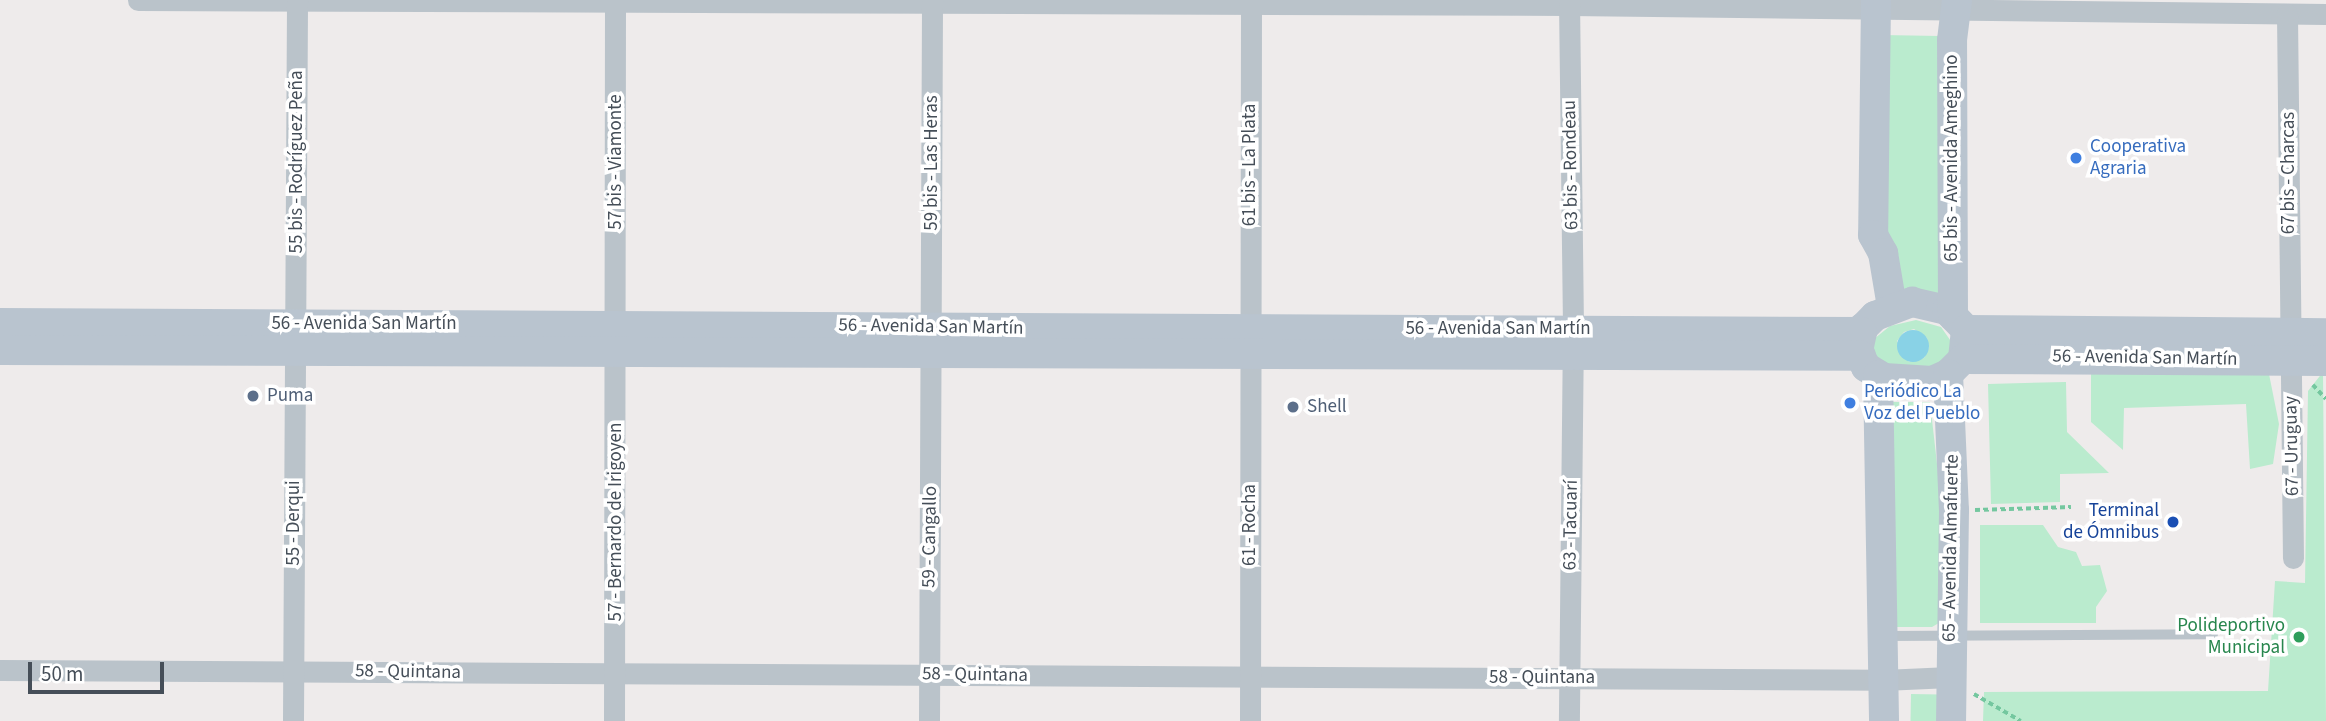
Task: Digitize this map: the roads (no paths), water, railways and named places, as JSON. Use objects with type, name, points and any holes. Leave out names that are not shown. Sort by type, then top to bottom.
[{"type":"main road","points":[[1875,5],[1873,234],[1883,253],[1892,307],[1867,354],[1884,721]]},
{"type":"main road","name":"65 bis - Avenida Ameghino","points":[[1957,6],[1952,40],[1957,345]]},
{"type":"main road","points":[[1892,307],[1932,304],[1957,345]]},
{"type":"main road","name":"56 - Avenida San Martín","points":[[0,323],[296,339]]},
{"type":"main road","name":"56 - Avenida San Martín","points":[[2290,347],[2326,333]]},
{"type":"main road","name":"56 - Avenida San Martín","points":[[0,350],[296,339],[1573,342],[1867,354],[1915,382],[1957,345],[2290,347],[2326,361]]},
{"type":"main road","name":"65 - Avenida Almafuerte","points":[[1951,721],[1950,639],[1954,614],[1957,345]]},
{"type":"street","points":[[138,0],[1569,2],[2242,7],[2287,13],[2326,14]]},
{"type":"street","name":"55 bis - Rodríguez Peña","points":[[296,339],[297,1]]},
{"type":"street","name":"59 bis - Las Heras","points":[[932,1],[932,340]]},
{"type":"street","name":"57 bis - Viamonte","points":[[615,2],[616,338]]},
{"type":"street","name":"61 bis - La Plata","points":[[1249,342],[1251,2]]},
{"type":"street","name":"63 bis - Rondeau","points":[[1569,2],[1573,342]]},
{"type":"street","name":"67 bis - Charcas","points":[[2287,13],[2290,347]]},
{"type":"street","name":"57 - Bernardo de Irigoyen","points":[[614,721],[616,338]]},
{"type":"street","name":"55 - Derqui","points":[[293,721],[296,339]]},
{"type":"street","name":"59 - Cangallo","points":[[929,721],[932,340]]},
{"type":"street","name":"61 - Rocha","points":[[1249,342],[1250,721]]},
{"type":"street","name":"63 - Tacuarí","points":[[1569,721],[1573,342]]},
{"type":"street","name":"67 - Uruguay","points":[[2290,347],[2293,558]]},
{"type":"street","name":"58 - Quintana","points":[[0,670],[1569,678],[1950,683]]},
{"type":"lane","points":[[1881,636],[1950,639],[2213,634]]},
{"type":"water","points":[[1913,330],[1925,334],[1929,346],[1925,358],[1913,362],[1901,358],[1897,346],[1901,334]]},
{"type":"place","name":"Cooperativa Agraria","points":[[2076,158]]},
{"type":"place","name":"Puma","points":[[253,396]]},
{"type":"place","name":"Periódico La Voz del Pueblo","points":[[1850,403]]},
{"type":"place","name":"Shell","points":[[1293,407]]},
{"type":"place","name":"Terminal de Ómnibus","points":[[2173,522]]},
{"type":"place","name":"Polideportivo Municipal","points":[[2299,637]]}]
